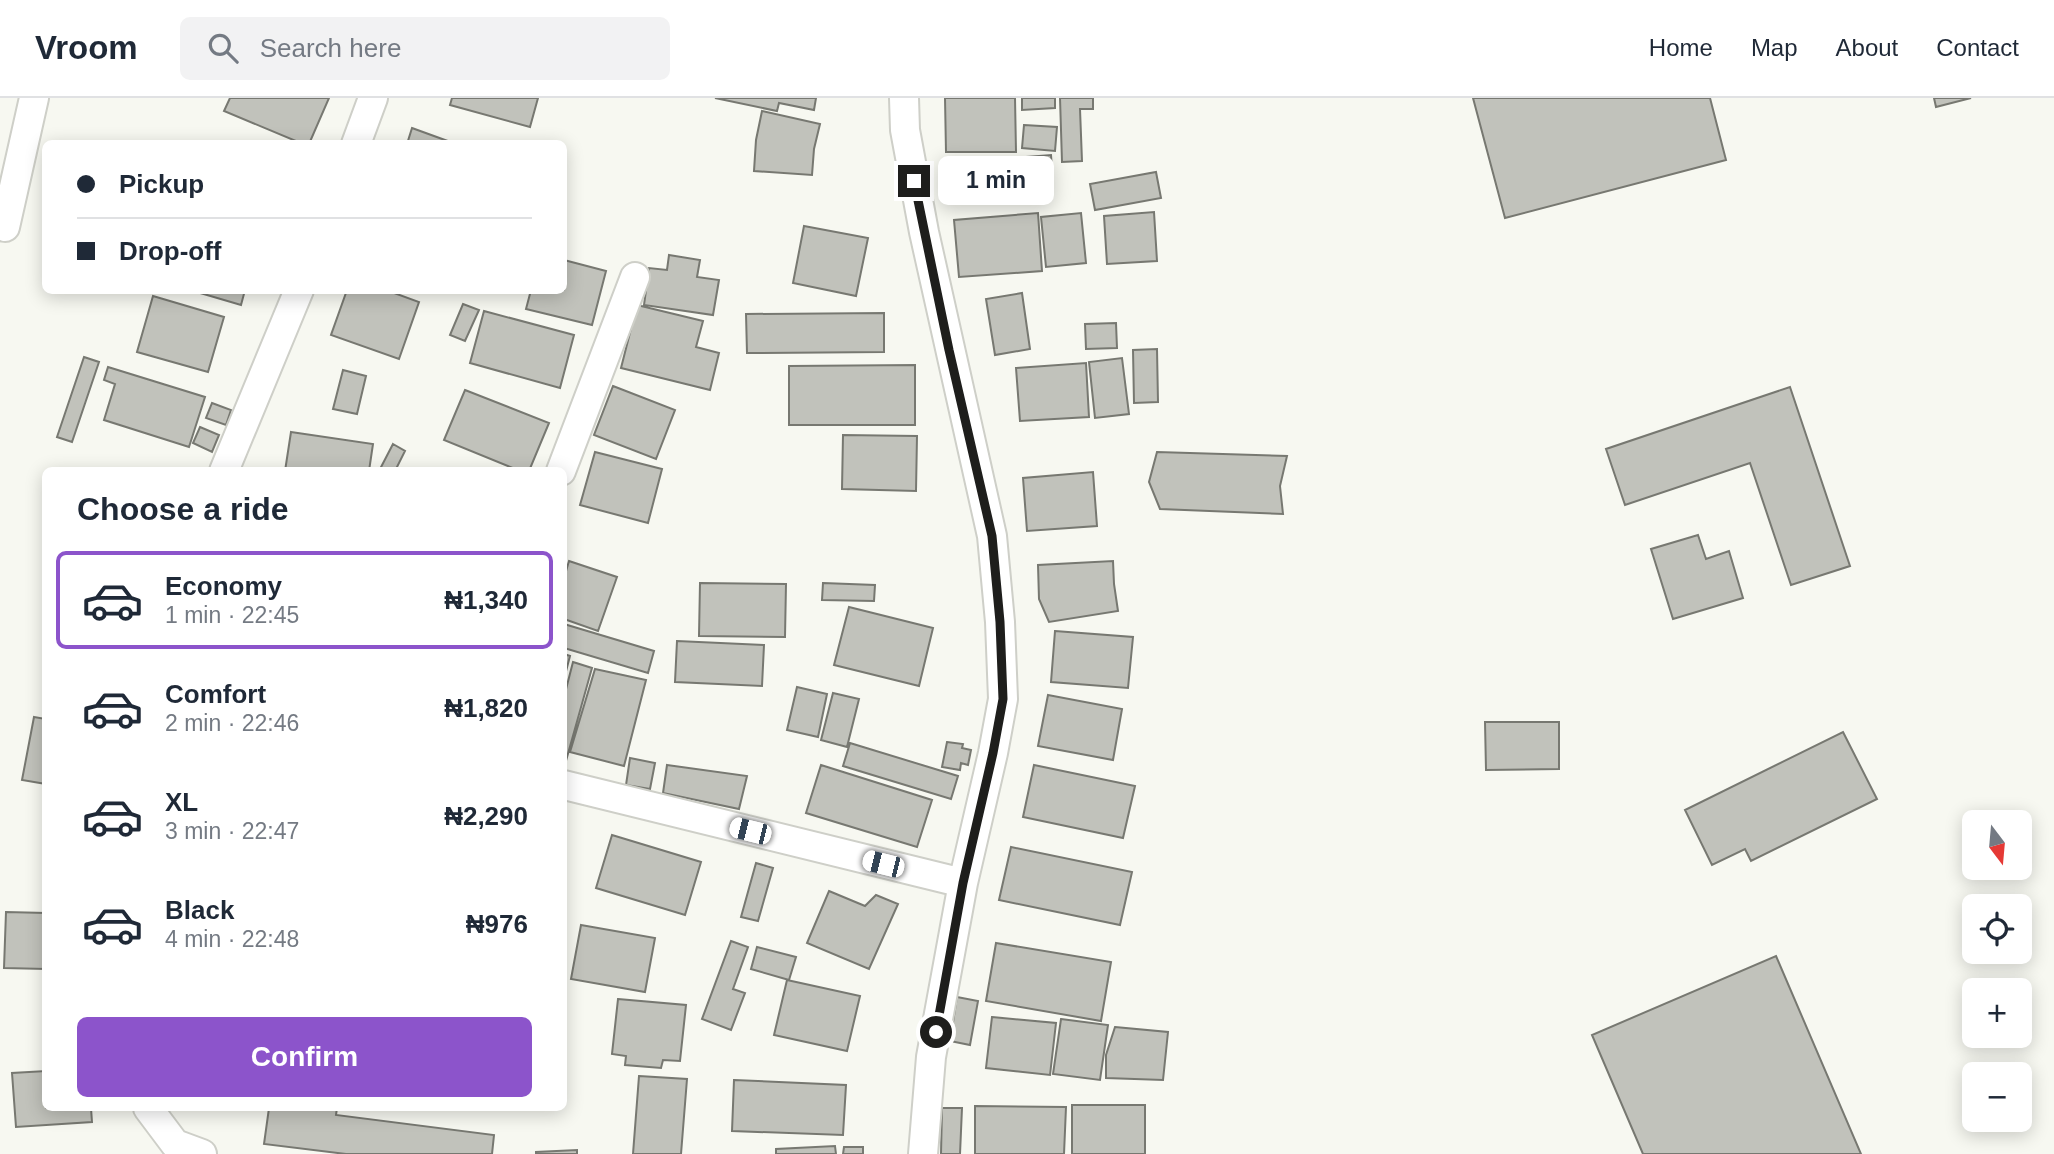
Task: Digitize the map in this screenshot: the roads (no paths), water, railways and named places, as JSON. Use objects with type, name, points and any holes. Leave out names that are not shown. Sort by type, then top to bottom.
[{"type":"street","points":[[5,227],[34,98]]},
{"type":"street","points":[[357,140],[373,98]]},
{"type":"street","points":[[904,98],[905,130],[924,232],[992,536],[1000,622],[1003,699],[963,883],[931,1057],[923,1154]]},
{"type":"street","points":[[563,467],[635,277]]},
{"type":"street","points":[[226,467],[297,294]]},
{"type":"street","points":[[567,786],[963,883]]},
{"type":"street","points":[[150,1111],[174,1144],[202,1154]]}]
